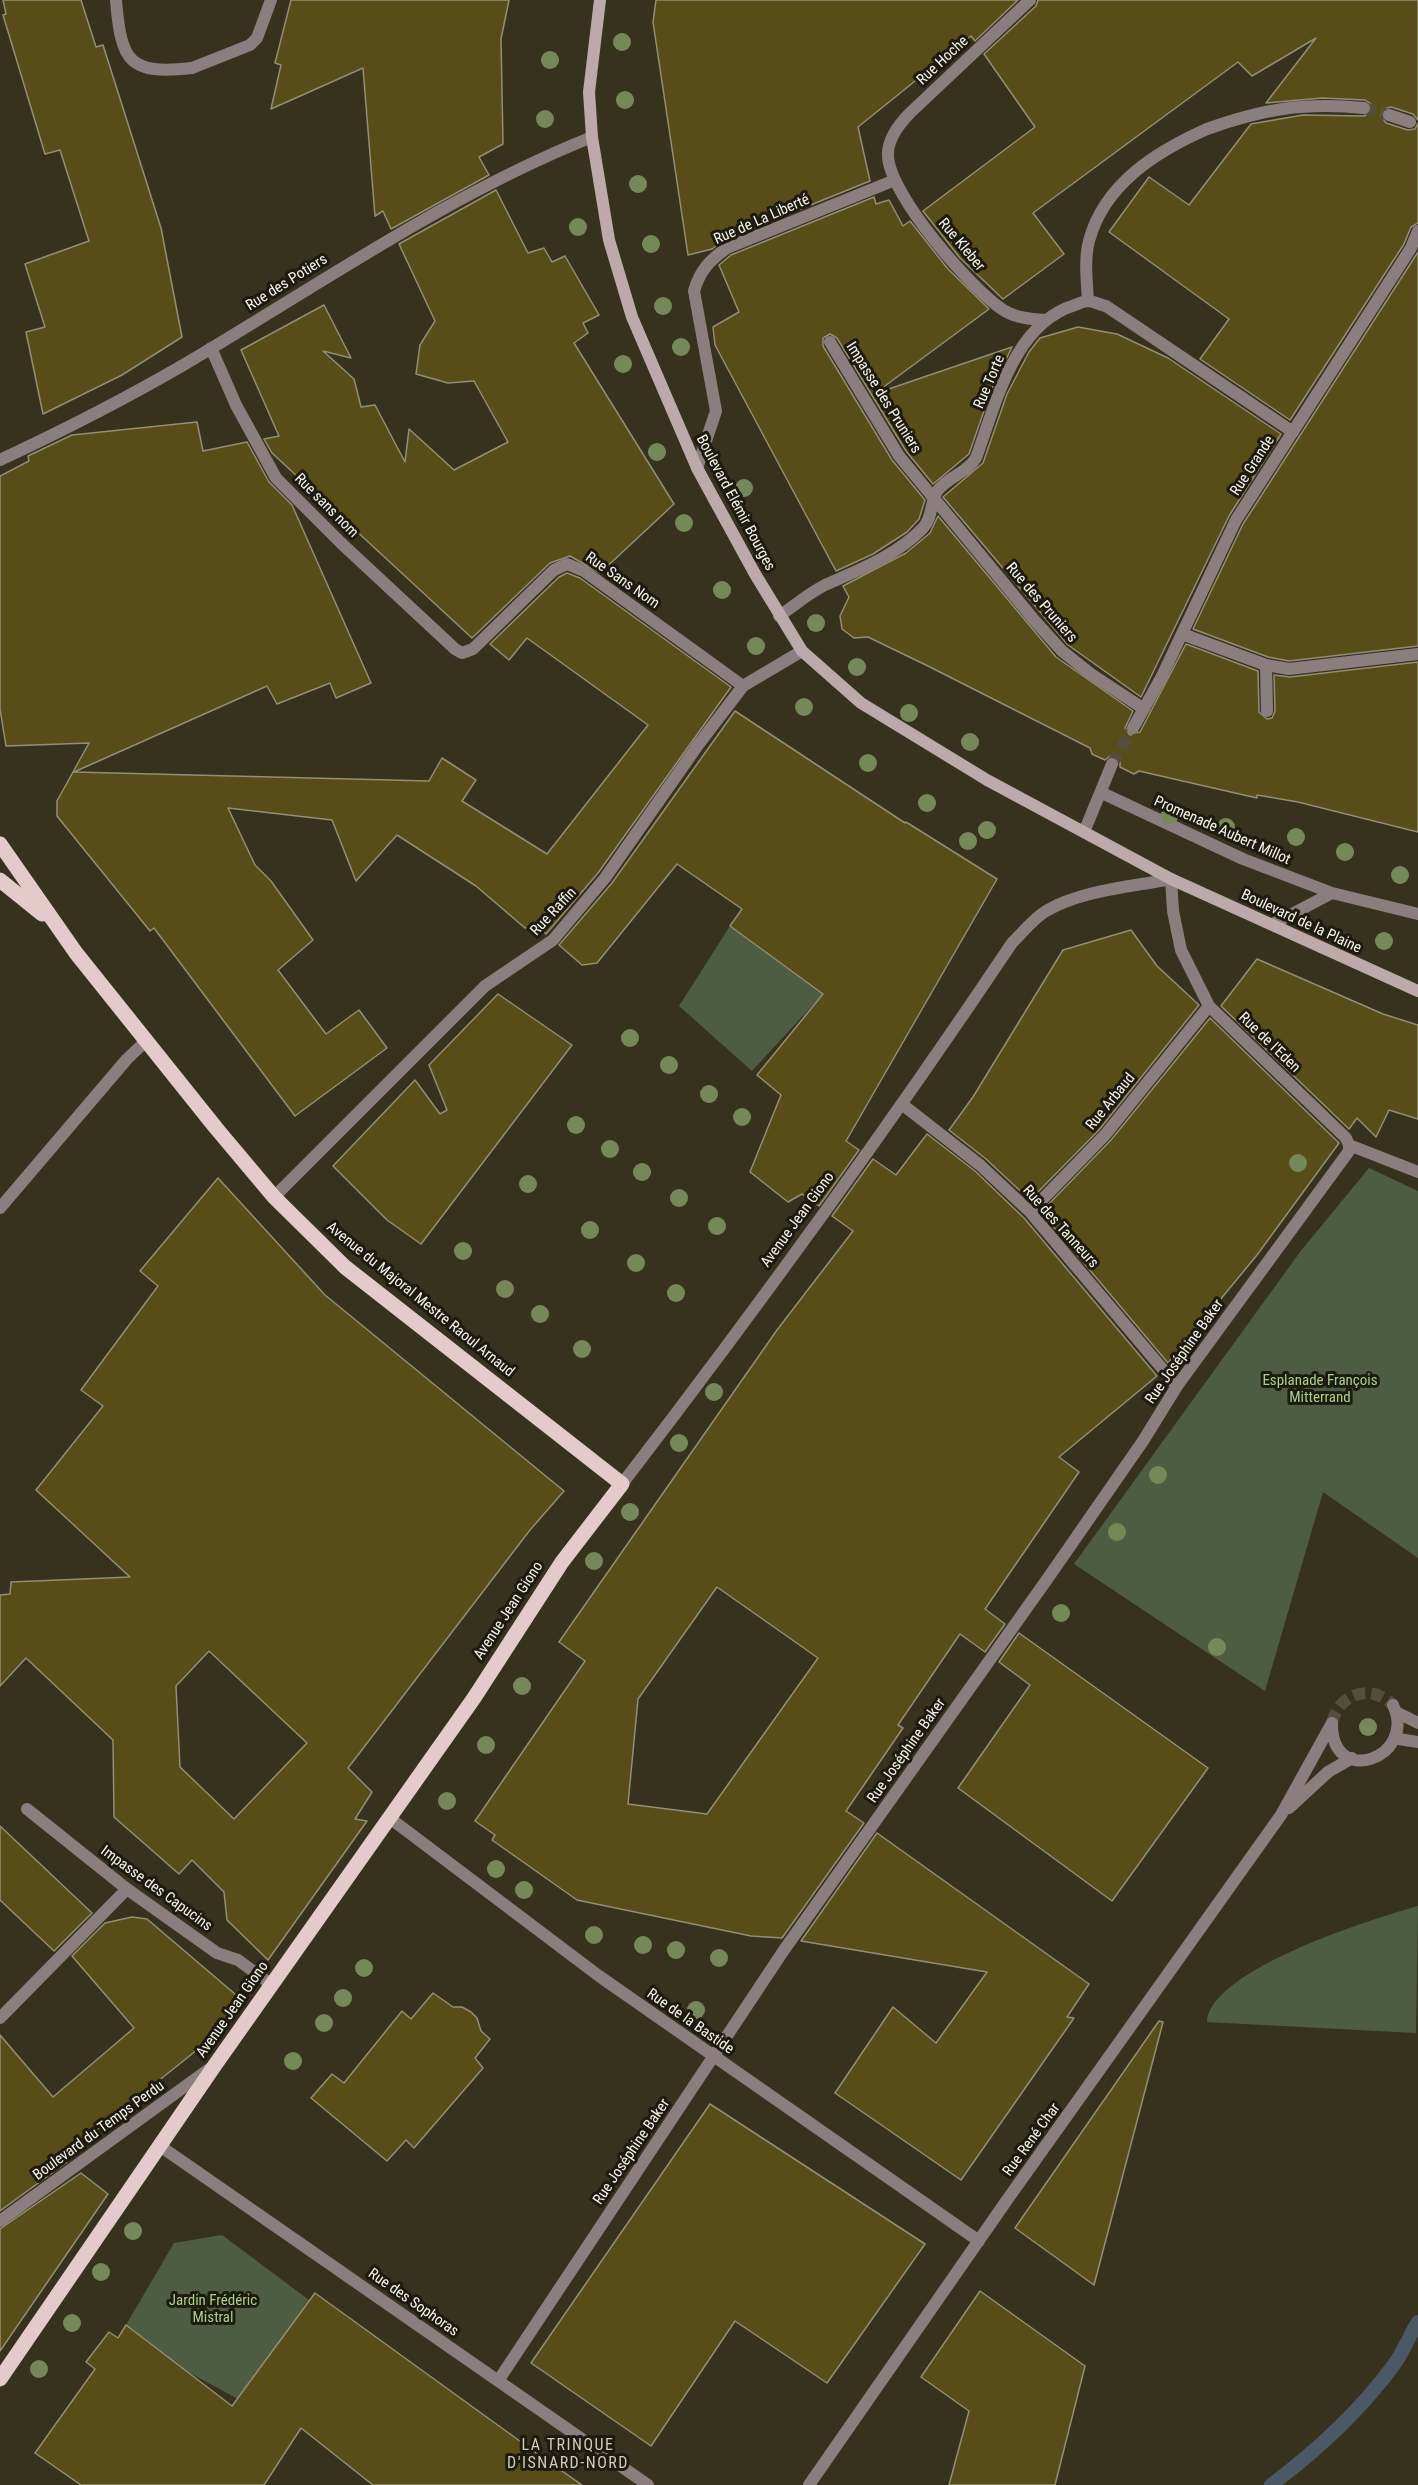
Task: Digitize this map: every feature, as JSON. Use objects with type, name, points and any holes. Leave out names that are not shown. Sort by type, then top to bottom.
[{"type":"main road","name":"Avenue du Majoral Mestre Raoul Arnaud","points":[[0,844],[56,927],[274,1197],[345,1267],[622,1484]]},
{"type":"main road","name":"Avenue du Majoral Mestre Raoul Arnaud","points":[[0,880],[56,927]]},
{"type":"main road","name":"Avenue Jean Giono","points":[[0,2379],[215,2065],[391,1820],[521,1629],[562,1562],[622,1484]]},
{"type":"street","points":[[116,0],[118,25],[126,52],[136,64],[161,71],[192,68],[250,45],[257,38],[271,0]]},
{"type":"street","name":"Boulevard Elémir Bourges","points":[[600,0],[589,92],[592,137],[609,240],[632,317],[697,468],[779,616],[802,651],[861,703],[987,780],[1084,832]]},
{"type":"street","name":"Rue Hoche","points":[[888,152],[896,130],[911,112],[1030,0]]},
{"type":"street","points":[[1293,432],[1132,322],[1106,306],[1088,301],[1089,242],[1097,220],[1111,197],[1146,162],[1207,129],[1247,115],[1274,109],[1321,106],[1364,108]]},
{"type":"street","points":[[1389,115],[1410,122]]},
{"type":"street","name":"Rue des Potiers","points":[[0,460],[211,348],[323,278],[510,173],[592,137]]},
{"type":"street","name":"Rue Kleber","points":[[888,152],[895,180],[929,233],[956,266],[986,296],[1014,315],[1045,320]]},
{"type":"street","name":"Rue de La Liberté","points":[[697,468],[716,411],[694,291],[699,276],[710,260],[727,248],[895,180]]},
{"type":"street","name":"Rue Grande","points":[[1133,728],[1182,634],[1236,520],[1411,248],[1418,231]]},
{"type":"street","name":"Rue Torte","points":[[779,616],[823,586],[860,571],[905,543],[928,521],[934,497],[940,488],[972,463],[1008,373],[1022,347],[1054,313],[1088,301]]},
{"type":"street","name":"Impasse des Pruniers","points":[[830,342],[885,436],[934,497]]},
{"type":"street","name":"Rue sans nom","points":[[211,348],[237,405],[276,478],[442,639],[462,653]]},
{"type":"street","name":"Rue des Pruniers","points":[[934,497],[1062,651],[1091,674],[1144,709]]},
{"type":"street","name":"Rue Sans Nom","points":[[462,653],[473,649],[554,570],[567,564],[584,571],[743,686]]},
{"type":"street","points":[[1182,634],[1266,665],[1306,669],[1418,654]]},
{"type":"street","name":"Rue Raffin","points":[[274,1197],[485,986],[553,940],[605,878],[698,745],[743,686],[802,651]]},
{"type":"street","points":[[1266,665],[1267,711]]},
{"type":"street","points":[[1084,832],[1112,764]]},
{"type":"street","name":"Promenade Aubert Millot","points":[[1102,793],[1243,859],[1332,892],[1418,914]]},
{"type":"street","name":"Boulevard de la Plaine","points":[[1084,832],[1171,879],[1418,991]]},
{"type":"street","name":"Avenue Jean Giono","points":[[622,1484],[747,1321],[903,1105],[1012,943],[1045,912],[1082,896],[1171,879]]},
{"type":"street","name":"Rue de l'Eden","points":[[1171,879],[1173,911],[1181,950],[1209,1006],[1346,1138],[1349,1145],[1418,1172]]},
{"type":"street","points":[[1273,924],[1332,892]]},
{"type":"street","name":"Rue Arbaud","points":[[1030,1212],[1105,1136],[1209,1006]]},
{"type":"street","points":[[0,1208],[127,1059],[147,1040]]},
{"type":"street","name":"Rue des Tanneurs","points":[[903,1105],[980,1165],[1030,1212],[1177,1386]]},
{"type":"street","name":"Rue Joséphine Baker","points":[[498,2381],[784,1950],[1143,1441],[1177,1386],[1349,1150],[1349,1145]]},
{"type":"street","points":[[1352,1758],[1374,1761],[1394,1749],[1401,1730],[1396,1709],[1418,1723]]},
{"type":"street","name":"Rue René Char","points":[[809,2485],[1281,1815],[1332,1723],[1338,1745],[1352,1758],[1328,1772],[1281,1815]]},
{"type":"street","points":[[1399,1739],[1418,1742]]},
{"type":"street","name":"Impasse des Capucins","points":[[27,1809],[127,1889],[217,1953],[238,1960],[272,1985]]},
{"type":"street","name":"Rue de la Bastide","points":[[391,1820],[599,1976],[979,2241]]},
{"type":"street","points":[[0,2018],[127,1889]]},
{"type":"street","name":"Boulevard du Temps Perdu","points":[[0,2221],[215,2065]]},
{"type":"street","name":"Rue des Sophoras","points":[[160,2146],[648,2485]]},
{"type":"green space","points":[[730,926],[823,994],[752,1071],[679,1006]]},
{"type":"green space","name":"Esplanade François Mitterrand","points":[[1369,1168],[1418,1191],[1418,1558],[1323,1492],[1265,1691],[1074,1564],[1300,1252]]},
{"type":"green space","points":[[1418,1906],[1416,2033],[1207,2022],[1215,2003],[1235,1984],[1263,1966],[1332,1934]]},
{"type":"green space","name":"Jardin Frédéric Mistral","points":[[222,2235],[309,2300],[238,2399],[188,2372],[126,2325],[174,2243]]},
{"type":"building","points":[[3,0],[81,0],[96,47],[103,45],[161,228],[182,337],[122,375],[43,414],[26,332],[45,327],[25,264],[89,241],[60,150],[45,154],[3,15],[6,14]]},
{"type":"building","points":[[291,0],[509,0],[501,39],[503,144],[479,157],[489,175],[391,229],[383,211],[375,216],[363,68],[271,109],[281,65],[275,63]]},
{"type":"building","points":[[656,0],[1018,0],[975,41],[971,36],[858,127],[870,181],[724,240],[712,249],[688,255],[653,22]]},
{"type":"building","points":[[1038,0],[1418,0],[1418,120],[1413,114],[1391,107],[1383,109],[1381,116],[1386,123],[1408,130],[1415,129],[1418,123],[1418,223],[1411,227],[1404,244],[1290,420],[1200,359],[1229,319],[1109,232],[1149,177],[1189,205],[1251,124],[1303,115],[1364,116],[1371,112],[1371,104],[1365,100],[1322,98],[1266,103],[1316,38],[1252,76],[1238,62],[1033,213],[1064,254],[1003,299],[960,258],[923,211],[1035,127],[984,54],[1036,6]]},
{"type":"building","points":[[496,190],[528,253],[544,248],[552,262],[565,256],[599,315],[583,323],[588,333],[574,343],[674,504],[600,573],[570,556],[550,563],[472,638],[272,453],[264,439],[279,436],[241,350],[324,305],[351,358],[323,351],[354,379],[361,407],[375,405],[405,462],[409,429],[454,470],[508,442],[474,381],[448,383],[416,374],[420,345],[435,321],[399,244]]},
{"type":"building","points":[[874,197],[876,204],[889,200],[903,226],[910,221],[948,269],[989,309],[874,394],[1012,347],[992,388],[969,454],[933,484],[906,451],[837,338],[830,334],[823,338],[823,346],[892,460],[925,500],[919,519],[907,532],[873,554],[836,571],[715,345],[713,327],[739,312],[719,265],[731,255]]},
{"type":"building","points":[[1418,252],[1418,646],[1289,661],[1268,657],[1193,629],[1243,524]]},
{"type":"building","points":[[1078,327],[1117,334],[1168,358],[1281,434],[1229,516],[1141,697],[1068,645],[943,497],[983,463],[1007,394],[1029,352],[1040,338]]},
{"type":"building","points":[[197,422],[203,451],[247,442],[269,482],[292,505],[371,683],[336,698],[330,683],[277,704],[267,686],[74,772],[429,781],[442,758],[476,780],[462,801],[547,854],[648,725],[527,638],[509,660],[490,644],[559,577],[567,573],[580,578],[731,687],[598,873],[546,934],[537,927],[525,928],[476,886],[397,835],[356,881],[332,820],[228,808],[255,865],[271,881],[313,940],[278,970],[326,1034],[359,1010],[387,1048],[295,1116],[154,928],[150,931],[57,816],[57,801],[89,743],[6,746],[0,709],[0,476],[29,461],[28,456],[72,435]]},
{"type":"building","points":[[938,516],[1056,657],[1133,711],[1125,728],[1130,735],[1140,732],[1186,644],[1258,671],[1259,712],[1267,719],[1272,718],[1275,711],[1274,675],[1290,677],[1418,662],[1418,832],[1298,802],[1257,795],[1257,798],[1139,771],[1134,774],[1120,767],[1120,762],[1116,757],[1110,756],[1105,760],[1092,754],[1090,748],[928,666],[868,637],[854,638],[842,629],[840,616],[849,597],[843,586],[906,553],[930,533]]},
{"type":"building","points":[[735,711],[905,823],[997,879],[846,1141],[859,1150],[819,1206],[802,1194],[788,1202],[750,1172],[781,1095],[757,1075],[823,994],[730,926],[742,909],[677,864],[597,963],[582,965],[559,945],[612,883]]},
{"type":"building","points":[[1131,930],[1157,966],[1199,1005],[1099,1130],[1030,1200],[986,1159],[949,1130],[973,1097],[1063,950]]},
{"type":"building","points":[[1257,959],[1383,1014],[1418,1025],[1418,1119],[1389,1110],[1376,1137],[1357,1118],[1349,1129],[1221,1006]]},
{"type":"building","points":[[498,994],[572,1045],[421,1244],[387,1220],[333,1166],[415,1080],[440,1114],[447,1110],[429,1065]]},
{"type":"building","points":[[1210,1018],[1339,1143],[1257,1255],[1168,1363],[1041,1212],[1111,1140]]},
{"type":"building","points":[[927,1134],[975,1171],[1024,1218],[1157,1376],[1059,1457],[1079,1472],[985,1609],[1005,1624],[985,1652],[960,1634],[898,1725],[903,1728],[846,1811],[864,1823],[782,1938],[751,1936],[577,1900],[492,1840],[495,1835],[475,1821],[585,1661],[559,1642],[777,1330],[853,1231],[832,1216],[873,1159],[896,1175]],"holes":[[[717,1587],[818,1658],[707,1814],[628,1804],[638,1699]]]},
{"type":"building","points":[[218,1178],[325,1295],[564,1491],[530,1530],[348,1768],[372,1792],[355,1819],[367,1821],[268,1960],[227,1920],[224,1892],[192,1860],[179,1874],[114,1817],[113,1740],[26,1658],[0,1686],[0,1595],[10,1594],[11,1582],[130,1577],[36,1490],[103,1406],[81,1390],[158,1286],[140,1271]],"holes":[[[209,1651],[307,1743],[234,1819],[180,1767],[176,1686]]]},
{"type":"building","points":[[1019,1633],[1208,1768],[1112,1901],[958,1788],[1030,1685],[999,1662]]},
{"type":"building","points":[[0,1826],[92,1913],[54,1951],[0,1900]]},
{"type":"building","points":[[877,1833],[1089,1984],[1067,2017],[1074,2018],[961,2180],[835,2093],[893,2007],[936,2043],[987,1972],[801,1941]]},
{"type":"building","points":[[132,1917],[147,1919],[242,2000],[207,2042],[88,2137],[89,2139],[65,2160],[67,2162],[0,2211],[0,2035],[53,2097],[134,2028],[72,1956],[105,1923]]},
{"type":"building","points":[[433,1993],[453,2007],[462,2007],[477,2018],[481,2031],[490,2039],[475,2058],[483,2068],[414,2148],[406,2140],[387,2161],[311,2098],[332,2074],[344,2083],[402,2011],[411,2019]]},
{"type":"building","points":[[1159,2021],[1163,2022],[1094,2285],[1015,2228]]},
{"type":"building","points":[[710,2104],[925,2244],[827,2383],[735,2321],[651,2446],[531,2363]]},
{"type":"building","points":[[81,2173],[108,2194],[0,2351],[0,2229]]},
{"type":"building","points":[[980,2291],[1085,2366],[1055,2485],[949,2485],[969,2411],[921,2377]]},
{"type":"building","points":[[315,2293],[582,2485],[373,2485],[301,2428],[264,2485],[81,2485],[35,2453],[95,2369],[86,2362],[109,2332],[118,2338],[126,2325],[232,2406]]},
{"type":"waterway","points":[[1271,2485],[1321,2444],[1366,2400],[1397,2361],[1418,2322]]},
{"type":"tunnel","points":[[1364,108],[1389,115]]},
{"type":"tunnel","points":[[1112,764],[1133,728]]},
{"type":"tunnel","points":[[1332,1723],[1341,1704],[1357,1694],[1375,1694],[1393,1705]]},
{"type":"district","name":"LA TRINQUE D'ISNARD-NORD","points":[[568,2455]]}]
